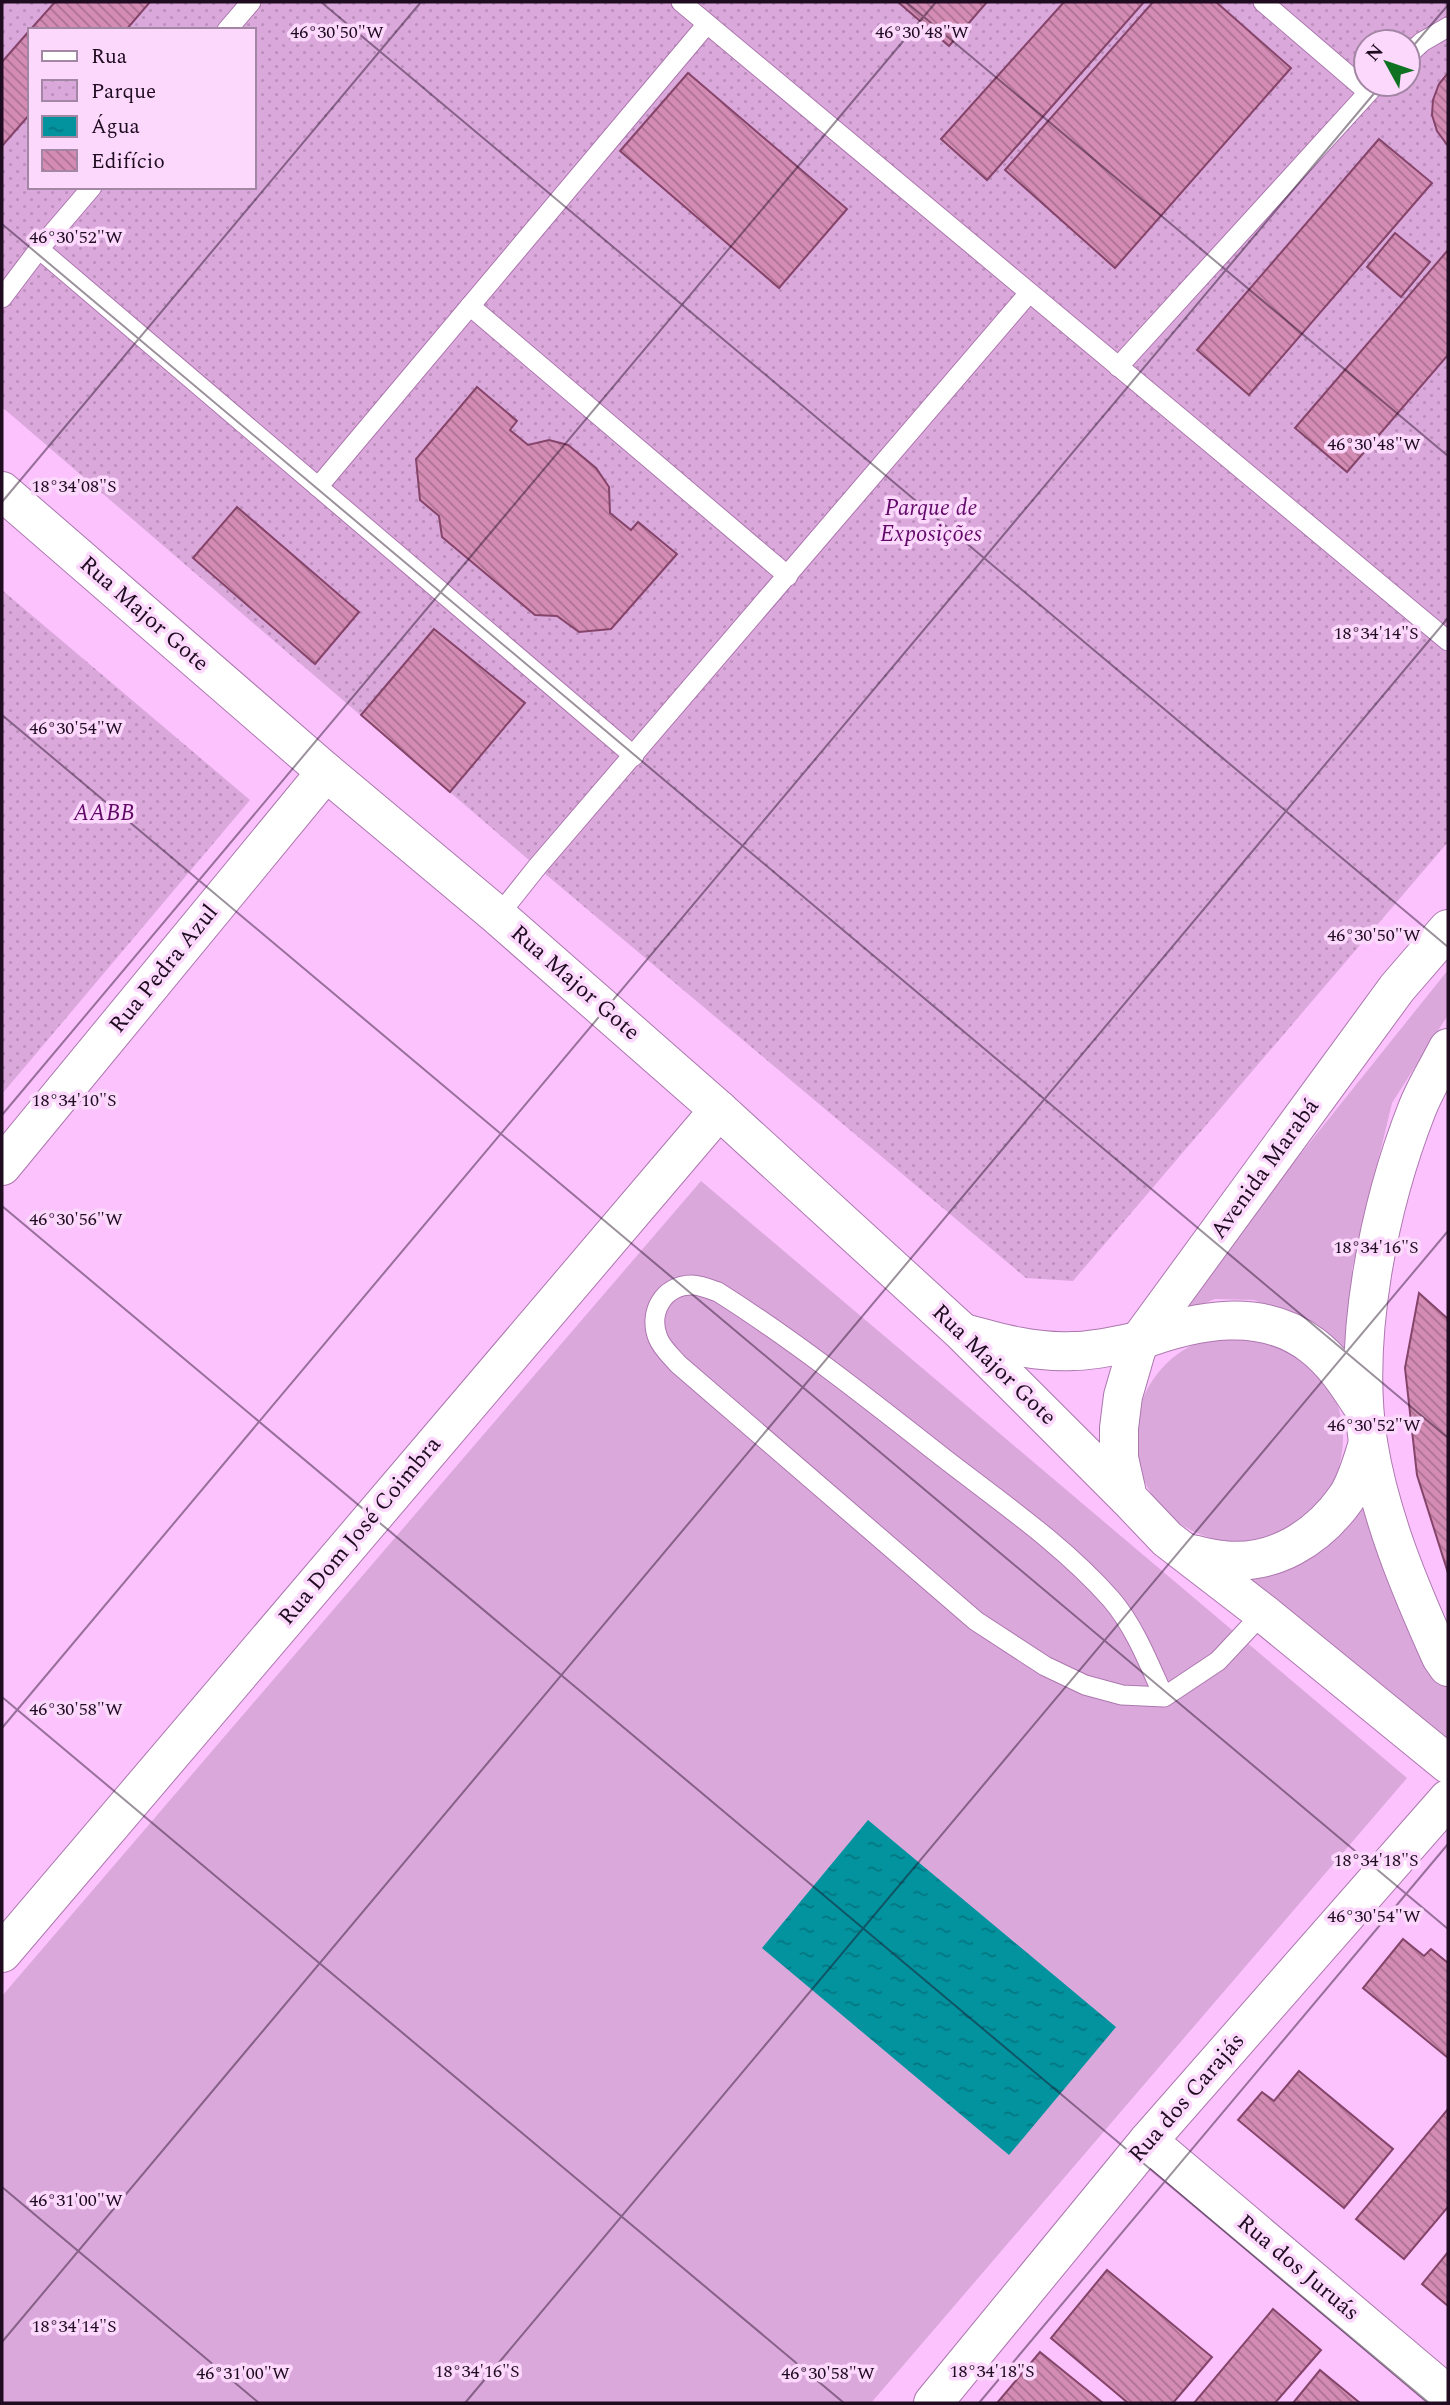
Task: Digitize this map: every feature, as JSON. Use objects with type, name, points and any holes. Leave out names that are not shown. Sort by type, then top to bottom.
[{"type":"street","name":"Rua Major Gote","points":[[2,491],[326,772],[498,916],[719,1110],[962,1332],[1151,1524],[1448,1764]]},
{"type":"street","name":"Rua Pedra Azul","points":[[2,1166],[326,772]]},
{"type":"street","name":"Avenida Marabá","points":[[1119,1428],[1123,1396],[1139,1341],[1397,988],[1448,929]]},
{"type":"street","points":[[1448,1048],[1417,1108],[1383,1217],[1365,1326],[1366,1426],[1379,1493],[1407,1581],[1448,1667]]},
{"type":"street","name":"Rua Dom José Coimbra","points":[[2,1953],[719,1110]]},
{"type":"street","points":[[962,1332],[1002,1344],[1074,1352],[1139,1341],[1168,1330],[1214,1321],[1248,1320],[1281,1328],[1313,1346],[1342,1375],[1366,1426],[1347,1496],[1327,1521],[1298,1545],[1262,1559],[1224,1561],[1184,1553]]},
{"type":"street","name":"Rua Major Gote","points":[[1119,1428],[1119,1458],[1128,1498]]},
{"type":"street","name":"Rua dos Carajás","points":[[933,2403],[1148,2141],[1448,1799]]},
{"type":"street","name":"Rua dos Juruás","points":[[1148,2141],[1448,2395]]},
{"type":"lane","points":[[229,28],[251,2]]},
{"type":"lane","points":[[681,2],[1448,641]]},
{"type":"lane","points":[[1263,2],[1352,72]]},
{"type":"lane","points":[[318,487],[707,24]]},
{"type":"lane","points":[[1422,42],[1448,27]]},
{"type":"lane","points":[[1118,367],[1363,98]]},
{"type":"lane","points":[[2,298],[90,189]]},
{"type":"lane","points":[[39,249],[634,756]]},
{"type":"lane","points":[[498,916],[537,867],[1029,293]]},
{"type":"lane","points":[[470,306],[788,576]]},
{"type":"lane","points":[[1164,1697],[1140,1644],[1113,1601],[1073,1561],[1027,1523],[873,1403],[718,1292],[694,1285],[677,1287],[660,1299],[654,1322],[659,1340],[678,1364],[976,1621],[1045,1666],[1084,1685],[1122,1695],[1164,1697],[1218,1661],[1263,1613]]},
{"type":"green space","name":"Parque de Exposições","points":[[2,2],[1448,2],[1448,842],[1073,1281],[1026,1278],[537,867],[2,407]]},
{"type":"green space","name":"AABB","points":[[2,590],[250,800],[2,1094]]},
{"type":"green space","points":[[1448,970],[1448,1015],[1392,1103],[1352,1269],[1353,1373],[1300,1320],[1254,1300],[1215,1299],[1173,1317],[1202,1277]]},
{"type":"green space","points":[[701,1181],[1407,1778],[871,2403],[2,2403],[2,1996]]},
{"type":"green space","points":[[1239,1334],[1279,1342],[1297,1351],[1313,1364],[1326,1380],[1335,1398],[1343,1438],[1335,1478],[1326,1496],[1313,1512],[1297,1525],[1279,1534],[1239,1542],[1199,1534],[1181,1525],[1165,1512],[1152,1496],[1143,1478],[1135,1438],[1143,1398],[1152,1380],[1165,1364],[1181,1351],[1199,1342]]},
{"type":"green space","points":[[1363,1484],[1420,1646],[1448,1688],[1448,1741],[1247,1576]]},
{"type":"water","points":[[868,1820],[1116,2027],[1009,2155],[762,1948]]},
{"type":"building","points":[[55,2],[150,2],[128,28],[32,28]]},
{"type":"building","points":[[898,2],[987,2],[949,46]]},
{"type":"building","points":[[1064,2],[1144,2],[987,180],[941,139]]},
{"type":"building","points":[[1153,2],[1216,2],[1291,68],[1115,268],[1005,170]]},
{"type":"building","points":[[28,32],[28,116],[2,146],[2,62]]},
{"type":"building","points":[[688,73],[847,209],[779,288],[620,151]]},
{"type":"building","points":[[1448,73],[1448,146],[1437,131],[1432,115],[1433,100],[1439,84]]},
{"type":"building","points":[[1379,139],[1432,183],[1249,395],[1197,350]]},
{"type":"building","points":[[1395,233],[1430,262],[1401,297],[1367,267]]},
{"type":"building","points":[[1448,250],[1448,355],[1347,472],[1295,428]]},
{"type":"building","points":[[477,387],[517,421],[510,430],[528,445],[549,440],[568,445],[596,468],[609,487],[610,513],[631,530],[638,522],[677,554],[611,629],[579,632],[557,616],[535,615],[442,537],[439,516],[420,500],[416,459]]},
{"type":"building","points":[[237,507],[359,612],[315,664],[193,558]]},
{"type":"building","points":[[434,629],[525,703],[450,792],[361,715]]},
{"type":"building","points":[[1419,1293],[1448,1319],[1448,1573],[1417,1475],[1405,1368]]},
{"type":"building","points":[[1403,1939],[1424,1956],[1431,1949],[1448,1963],[1448,2058],[1363,1988]]},
{"type":"building","points":[[1299,2071],[1393,2149],[1344,2208],[1238,2120],[1262,2092],[1274,2101]]},
{"type":"building","points":[[1448,2109],[1448,2207],[1404,2259],[1356,2219]]},
{"type":"building","points":[[1448,2252],[1448,2306],[1422,2284]]},
{"type":"building","points":[[1107,2270],[1212,2357],[1173,2403],[1128,2403],[1051,2338]]},
{"type":"building","points":[[1273,2309],[1321,2350],[1275,2403],[1194,2403]]},
{"type":"building","points":[[1040,2352],[1103,2403],[997,2403]]},
{"type":"building","points":[[1320,2370],[1360,2403],[1293,2403]]}]
